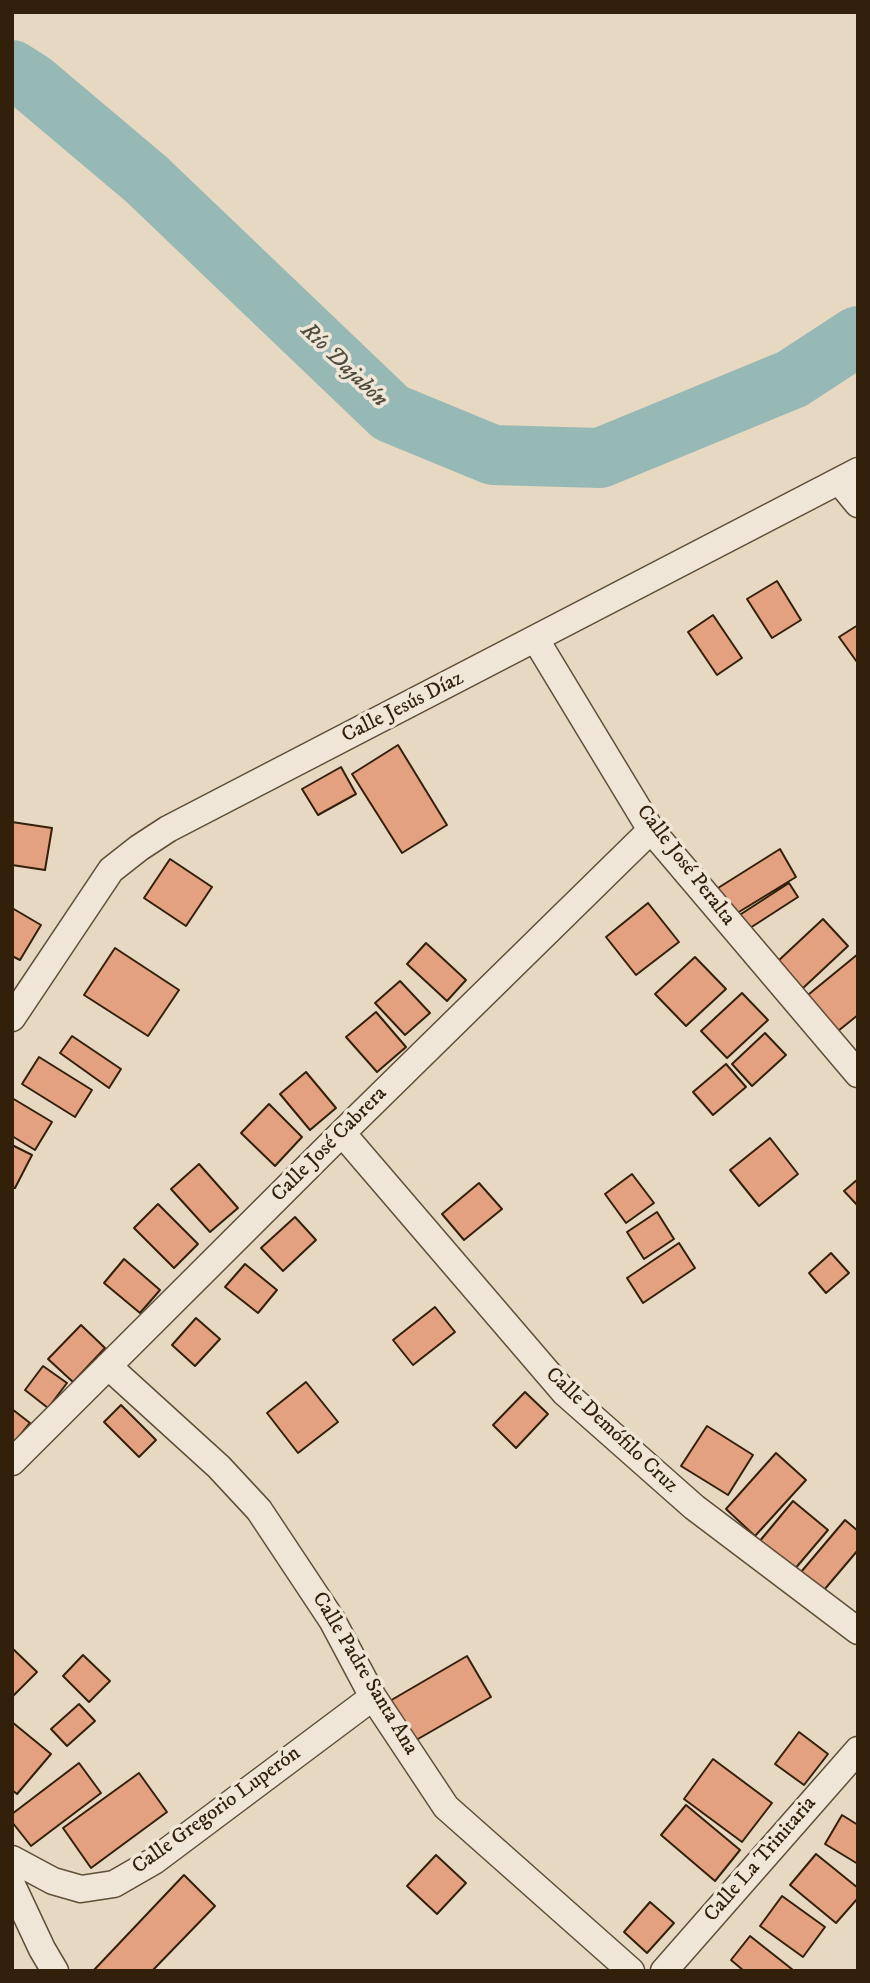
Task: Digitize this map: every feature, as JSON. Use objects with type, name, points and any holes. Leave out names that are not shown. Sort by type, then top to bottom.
[{"type":"street","points":[[848,476],[858,504]]},
{"type":"street","name":"Calle Jesús Díaz","points":[[12,1018],[111,870],[168,829],[848,476]]},
{"type":"street","name":"Calle José Peralta","points":[[536,640],[651,830],[858,1074]]},
{"type":"street","name":"Calle José Cabrera","points":[[12,1462],[651,830]]},
{"type":"street","name":"Calle Demófilo Cruz","points":[[342,1133],[565,1393],[694,1507],[858,1631]]},
{"type":"street","name":"Calle Padre Santa Ana","points":[[108,1366],[219,1467],[259,1510],[332,1620],[373,1697],[446,1807],[631,1971]]},
{"type":"street","name":"Calle Gregorio Luperón","points":[[12,1859],[53,1881],[81,1889],[114,1884],[154,1861],[373,1697]]},
{"type":"street","name":"Calle La Trinitaria","points":[[664,1971],[858,1750]]},
{"type":"street","points":[[12,1885],[55,1971]]},
{"type":"building","points":[[777,581],[801,620],[772,638],[747,599]]},
{"type":"building","points":[[713,615],[742,658],[717,675],[688,632]]},
{"type":"building","points":[[858,625],[858,661],[857,662],[839,637]]},
{"type":"building","points":[[398,745],[447,825],[402,853],[352,774]]},
{"type":"building","points":[[341,767],[356,794],[318,815],[302,789]]},
{"type":"building","points":[[12,822],[52,828],[45,870],[12,865]]},
{"type":"building","points":[[780,849],[796,877],[734,915],[718,888]]},
{"type":"building","points":[[170,859],[212,887],[186,926],[144,898]]},
{"type":"building","points":[[789,883],[798,897],[747,930],[738,916]]},
{"type":"building","points":[[648,903],[679,942],[636,975],[606,937]]},
{"type":"building","points":[[12,908],[41,925],[20,960],[12,956]]},
{"type":"building","points":[[823,919],[848,946],[802,989],[777,962]]},
{"type":"building","points":[[426,943],[466,980],[447,1001],[407,964]]},
{"type":"building","points":[[115,948],[179,990],[148,1036],[84,995]]},
{"type":"building","points":[[858,954],[858,1015],[833,1035],[803,999]]},
{"type":"building","points":[[695,957],[726,989],[686,1026],[655,994]]},
{"type":"building","points":[[400,981],[430,1013],[405,1035],[375,1003]]},
{"type":"building","points":[[742,993],[768,1020],[727,1058],[701,1031]]},
{"type":"building","points":[[376,1012],[406,1047],[377,1072],[346,1037]]},
{"type":"building","points":[[765,1033],[786,1055],[752,1086],[732,1064]]},
{"type":"building","points":[[72,1036],[121,1069],[109,1088],[60,1053]]},
{"type":"building","points":[[39,1057],[92,1090],[75,1117],[22,1084]]},
{"type":"building","points":[[726,1064],[746,1087],[713,1115],[693,1092]]},
{"type":"building","points":[[306,1072],[336,1108],[310,1130],[280,1094]]},
{"type":"building","points":[[12,1098],[52,1122],[35,1150],[12,1136]]},
{"type":"building","points":[[269,1104],[302,1137],[275,1166],[241,1133]]},
{"type":"building","points":[[770,1138],[798,1174],[759,1206],[730,1170]]},
{"type":"building","points":[[12,1145],[32,1155],[15,1188],[12,1187]]},
{"type":"building","points":[[199,1164],[238,1208],[210,1232],[171,1189]]},
{"type":"building","points":[[632,1174],[654,1203],[626,1223],[605,1194]]},
{"type":"building","points":[[858,1179],[858,1206],[844,1191]]},
{"type":"building","points":[[479,1183],[502,1209],[464,1240],[442,1214]]},
{"type":"building","points":[[158,1204],[198,1244],[174,1268],[134,1228]]},
{"type":"building","points":[[657,1212],[674,1239],[644,1259],[627,1232]]},
{"type":"building","points":[[295,1217],[316,1240],[283,1271],[261,1248]]},
{"type":"building","points":[[679,1243],[695,1268],[643,1303],[627,1278]]},
{"type":"building","points":[[831,1253],[849,1273],[826,1293],[809,1273]]},
{"type":"building","points":[[124,1259],[160,1290],[140,1313],[104,1283]]},
{"type":"building","points":[[245,1264],[277,1290],[258,1313],[225,1287]]},
{"type":"building","points":[[435,1307],[455,1332],[413,1365],[393,1340]]},
{"type":"building","points":[[196,1318],[220,1339],[195,1366],[172,1345]]},
{"type":"building","points":[[81,1325],[105,1348],[73,1382],[48,1359]]},
{"type":"building","points":[[43,1366],[67,1383],[48,1408],[25,1390]]},
{"type":"building","points":[[306,1382],[338,1422],[298,1453],[267,1413]]},
{"type":"building","points":[[525,1392],[548,1414],[516,1448],[493,1425]]},
{"type":"building","points":[[121,1405],[156,1440],[139,1457],[104,1422]]},
{"type":"building","points":[[12,1409],[30,1423],[12,1445]]},
{"type":"building","points":[[707,1426],[753,1455],[728,1495],[681,1466]]},
{"type":"building","points":[[776,1453],[806,1480],[755,1536],[726,1509]]},
{"type":"building","points":[[793,1501],[828,1530],[794,1570],[759,1542]]},
{"type":"building","points":[[845,1520],[858,1531],[858,1550],[824,1590],[801,1572]]},
{"type":"building","points":[[12,1648],[37,1672],[12,1697]]},
{"type":"building","points":[[83,1655],[110,1681],[89,1702],[63,1676]]},
{"type":"building","points":[[467,1656],[491,1697],[411,1743],[388,1702]]},
{"type":"building","points":[[79,1704],[95,1721],[67,1746],[51,1729]]},
{"type":"building","points":[[12,1722],[51,1754],[17,1794],[12,1790]]},
{"type":"building","points":[[799,1732],[828,1754],[804,1785],[775,1764]]},
{"type":"building","points":[[713,1759],[772,1803],[742,1842],[684,1799]]},
{"type":"building","points":[[79,1763],[101,1793],[31,1846],[12,1822],[12,1814]]},
{"type":"building","points":[[139,1773],[167,1812],[91,1868],[63,1828]]},
{"type":"building","points":[[686,1805],[740,1850],[715,1881],[661,1835]]},
{"type":"building","points":[[842,1815],[858,1825],[858,1864],[825,1844]]},
{"type":"building","points":[[816,1854],[858,1888],[858,1898],[836,1923],[790,1885]]},
{"type":"building","points":[[436,1855],[466,1883],[437,1914],[407,1886]]},
{"type":"building","points":[[184,1875],[215,1906],[152,1971],[93,1971]]},
{"type":"building","points":[[782,1896],[825,1927],[803,1957],[760,1926]]},
{"type":"building","points":[[650,1902],[674,1923],[647,1953],[624,1932]]},
{"type":"building","points":[[750,1936],[793,1970],[744,1971],[731,1960]]},
{"type":"waterway","name":"Río Dajabón","points":[[12,70],[31,82],[146,179],[391,413],[493,455],[600,458],[792,379],[858,336]]}]
